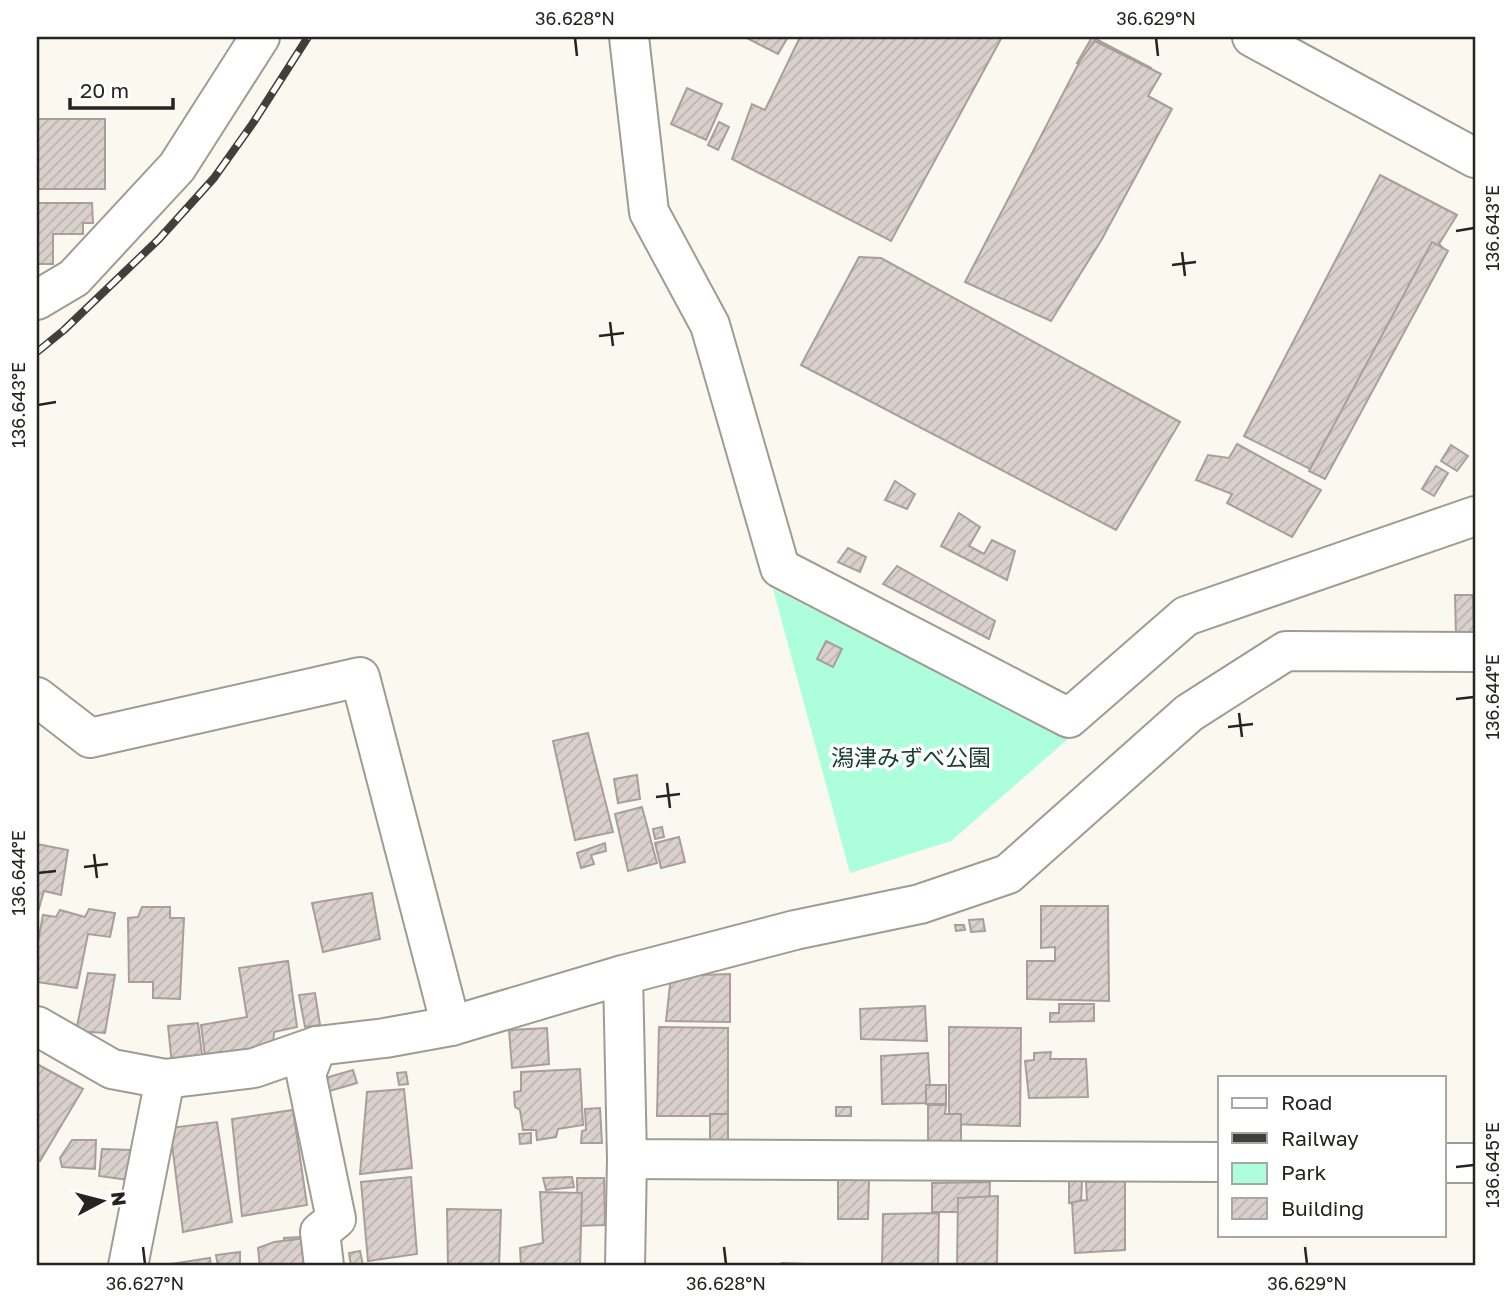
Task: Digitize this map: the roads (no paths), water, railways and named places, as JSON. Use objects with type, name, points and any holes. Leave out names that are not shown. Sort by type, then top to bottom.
[{"type":"street","points":[[37,300],[74,278],[177,167],[260,37]]},
{"type":"street","points":[[629,37],[649,212],[710,325],[780,568],[1069,718],[1186,616],[1475,516]]},
{"type":"street","points":[[1252,37],[1475,158]]},
{"type":"street","points":[[37,1026],[112,1069],[164,1079],[254,1068],[317,1046],[385,1038],[451,1026],[624,975],[794,930],[920,904],[1008,874],[1189,713],[1286,651],[1475,652]]},
{"type":"street","points":[[37,697],[90,738],[360,677],[451,1026]]},
{"type":"street","points":[[624,975],[627,1159],[625,1266]]},
{"type":"street","points":[[317,1046],[306,1074],[336,1219],[320,1232],[324,1266]]},
{"type":"street","points":[[128,1266],[164,1079]]},
{"type":"street","points":[[627,1159],[1218,1162]]},
{"type":"street","points":[[1446,1163],[1475,1163]]},
{"type":"railway","points":[[37,352],[64,330],[159,239],[214,178],[308,37]]},
{"type":"park label","name":"潟津みずべ公園","points":[[911,758]]}]
